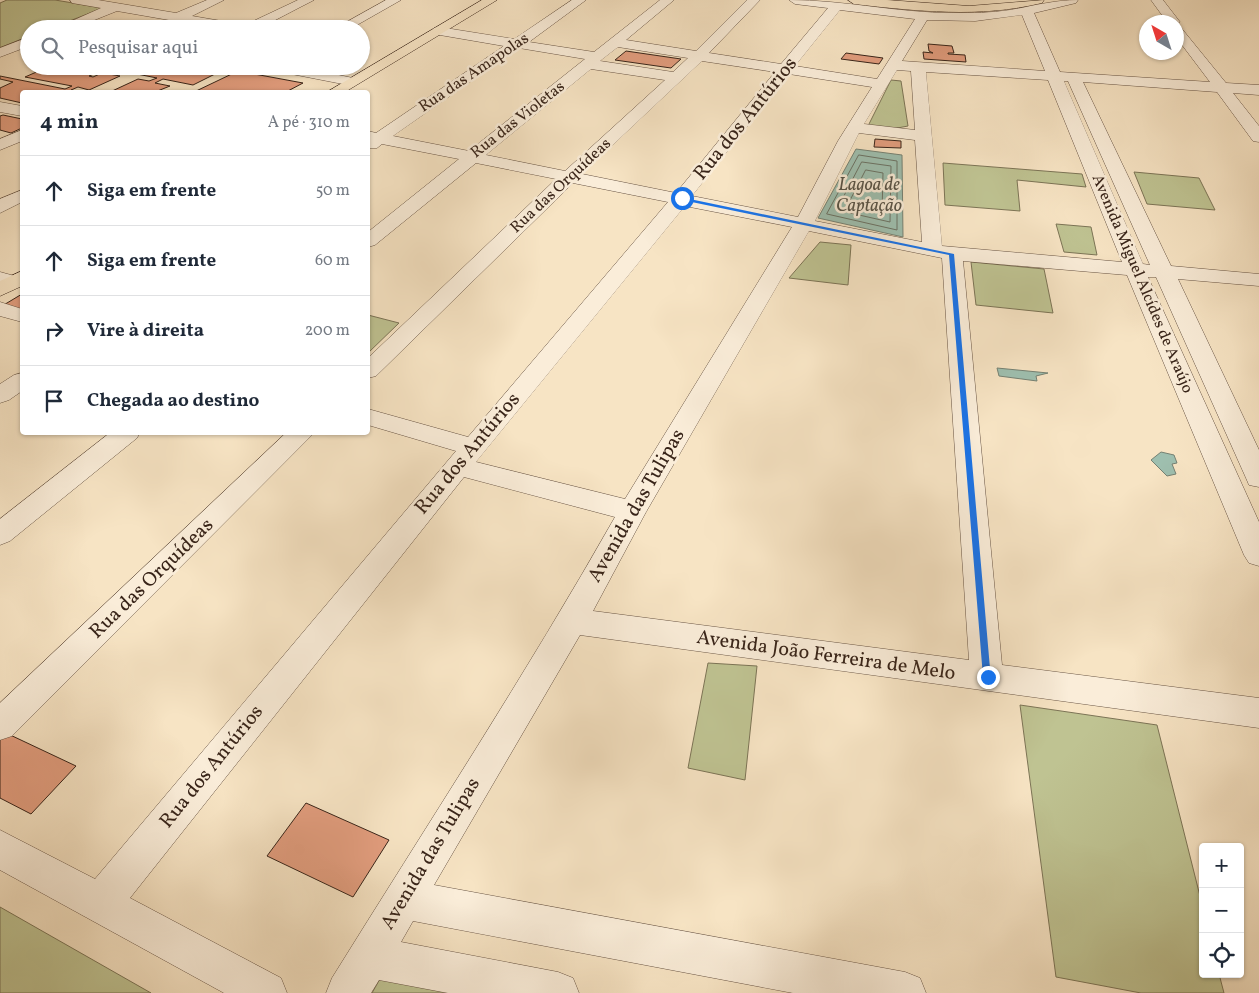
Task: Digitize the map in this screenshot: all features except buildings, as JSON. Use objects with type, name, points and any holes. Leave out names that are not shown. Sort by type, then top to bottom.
[{"type":"main road","points":[[370,72],[491,0]]},
{"type":"main road","points":[[924,8],[965,11],[1002,4],[1035,6]]},
{"type":"main road","points":[[339,90],[365,75]]},
{"type":"street","points":[[76,0],[190,20]]},
{"type":"street","points":[[82,20],[132,0]]},
{"type":"street","points":[[173,20],[218,0]]},
{"type":"street","points":[[265,20],[308,0]]},
{"type":"street","points":[[357,20],[395,0]]},
{"type":"street","name":"Rua das Amapolas","points":[[372,140],[580,0]]},
{"type":"street","name":"Rua das Violetas","points":[[370,239],[668,0]]},
{"type":"street","name":"Rua das Orquídeas","points":[[370,368],[570,176],[699,56],[754,0]]},
{"type":"street","points":[[795,0],[924,8],[985,16],[1072,0]]},
{"type":"street","points":[[1157,0],[1168,15]]},
{"type":"street","name":"Rua dos Antúrios","points":[[100,904],[786,70],[846,3]]},
{"type":"street","name":"Avenida Miguel Alcídes de Araújo","points":[[1035,6],[1135,270],[1259,555]]},
{"type":"street","name":"Avenida das Tulipas","points":[[347,993],[572,621],[632,511],[804,223],[854,128],[897,72],[924,8]]},
{"type":"street","points":[[439,31],[516,44],[676,77]]},
{"type":"street","points":[[1184,38],[1259,137]]},
{"type":"street","points":[[616,43],[786,70],[1063,77],[1259,90]]},
{"type":"street","points":[[0,53],[20,45]]},
{"type":"street","points":[[897,72],[923,136],[942,252],[988,677]]},
{"type":"street","points":[[317,75],[353,82]]},
{"type":"street","name":"Avenida Miguel Alcídes de Araújo","points":[[1063,77],[1164,272],[1259,478]]},
{"type":"street","points":[[0,107],[20,111]]},
{"type":"street","points":[[854,128],[923,136]]},
{"type":"street","points":[[0,145],[20,135]]},
{"type":"street","points":[[372,140],[473,156],[942,252],[1259,280]]},
{"type":"street","points":[[0,206],[20,196]]},
{"type":"street","points":[[0,309],[20,315]]},
{"type":"street","points":[[0,395],[20,381]]},
{"type":"street","points":[[370,418],[466,457],[632,511]]},
{"type":"street","points":[[0,534],[124,435]]},
{"type":"street","name":"Rua das Orquídeas","points":[[0,726],[300,435]]},
{"type":"street","name":"Avenida João Ferreira de Melo","points":[[572,621],[1259,713]]},
{"type":"street","points":[[0,849],[266,993]]},
{"type":"street","points":[[403,898],[905,993]]},
{"type":"street","points":[[369,957],[558,993]]},
{"type":"green space","points":[[7,0],[55,0],[103,8],[72,20],[20,20],[20,40],[0,48],[0,3]]},
{"type":"green space","points":[[891,80],[901,81],[908,126],[887,130],[867,128]]},
{"type":"green space","points":[[943,163],[1082,174],[1086,187],[1017,180],[1020,211],[945,205]]},
{"type":"green space","points":[[1134,172],[1199,178],[1215,210],[1147,204]]},
{"type":"green space","points":[[1056,224],[1091,227],[1097,255],[1064,252]]},
{"type":"green space","points":[[820,242],[851,245],[848,285],[789,278]]},
{"type":"green space","points":[[971,262],[1044,269],[1053,313],[976,305]]},
{"type":"green space","points":[[370,316],[399,323],[370,351]]},
{"type":"green space","points":[[708,663],[757,666],[745,780],[688,768]]},
{"type":"green space","points":[[1020,705],[1157,725],[1199,892],[1199,978],[1220,978],[1224,993],[1141,993],[1056,977]]},
{"type":"green space","points":[[0,907],[151,993],[0,993]]},
{"type":"green space","points":[[385,970],[477,993],[372,993]]},
{"type":"water","name":"Lagoa de Captação","points":[[856,149],[902,155],[903,237],[818,218]]},
{"type":"water","points":[[997,368],[1048,373],[1036,376],[1037,381],[999,376]]},
{"type":"water","points":[[1161,452],[1174,455],[1177,463],[1172,464],[1176,474],[1167,476],[1151,460]]},
{"type":"route","points":[[682,198],[952,254],[988,677]]}]
